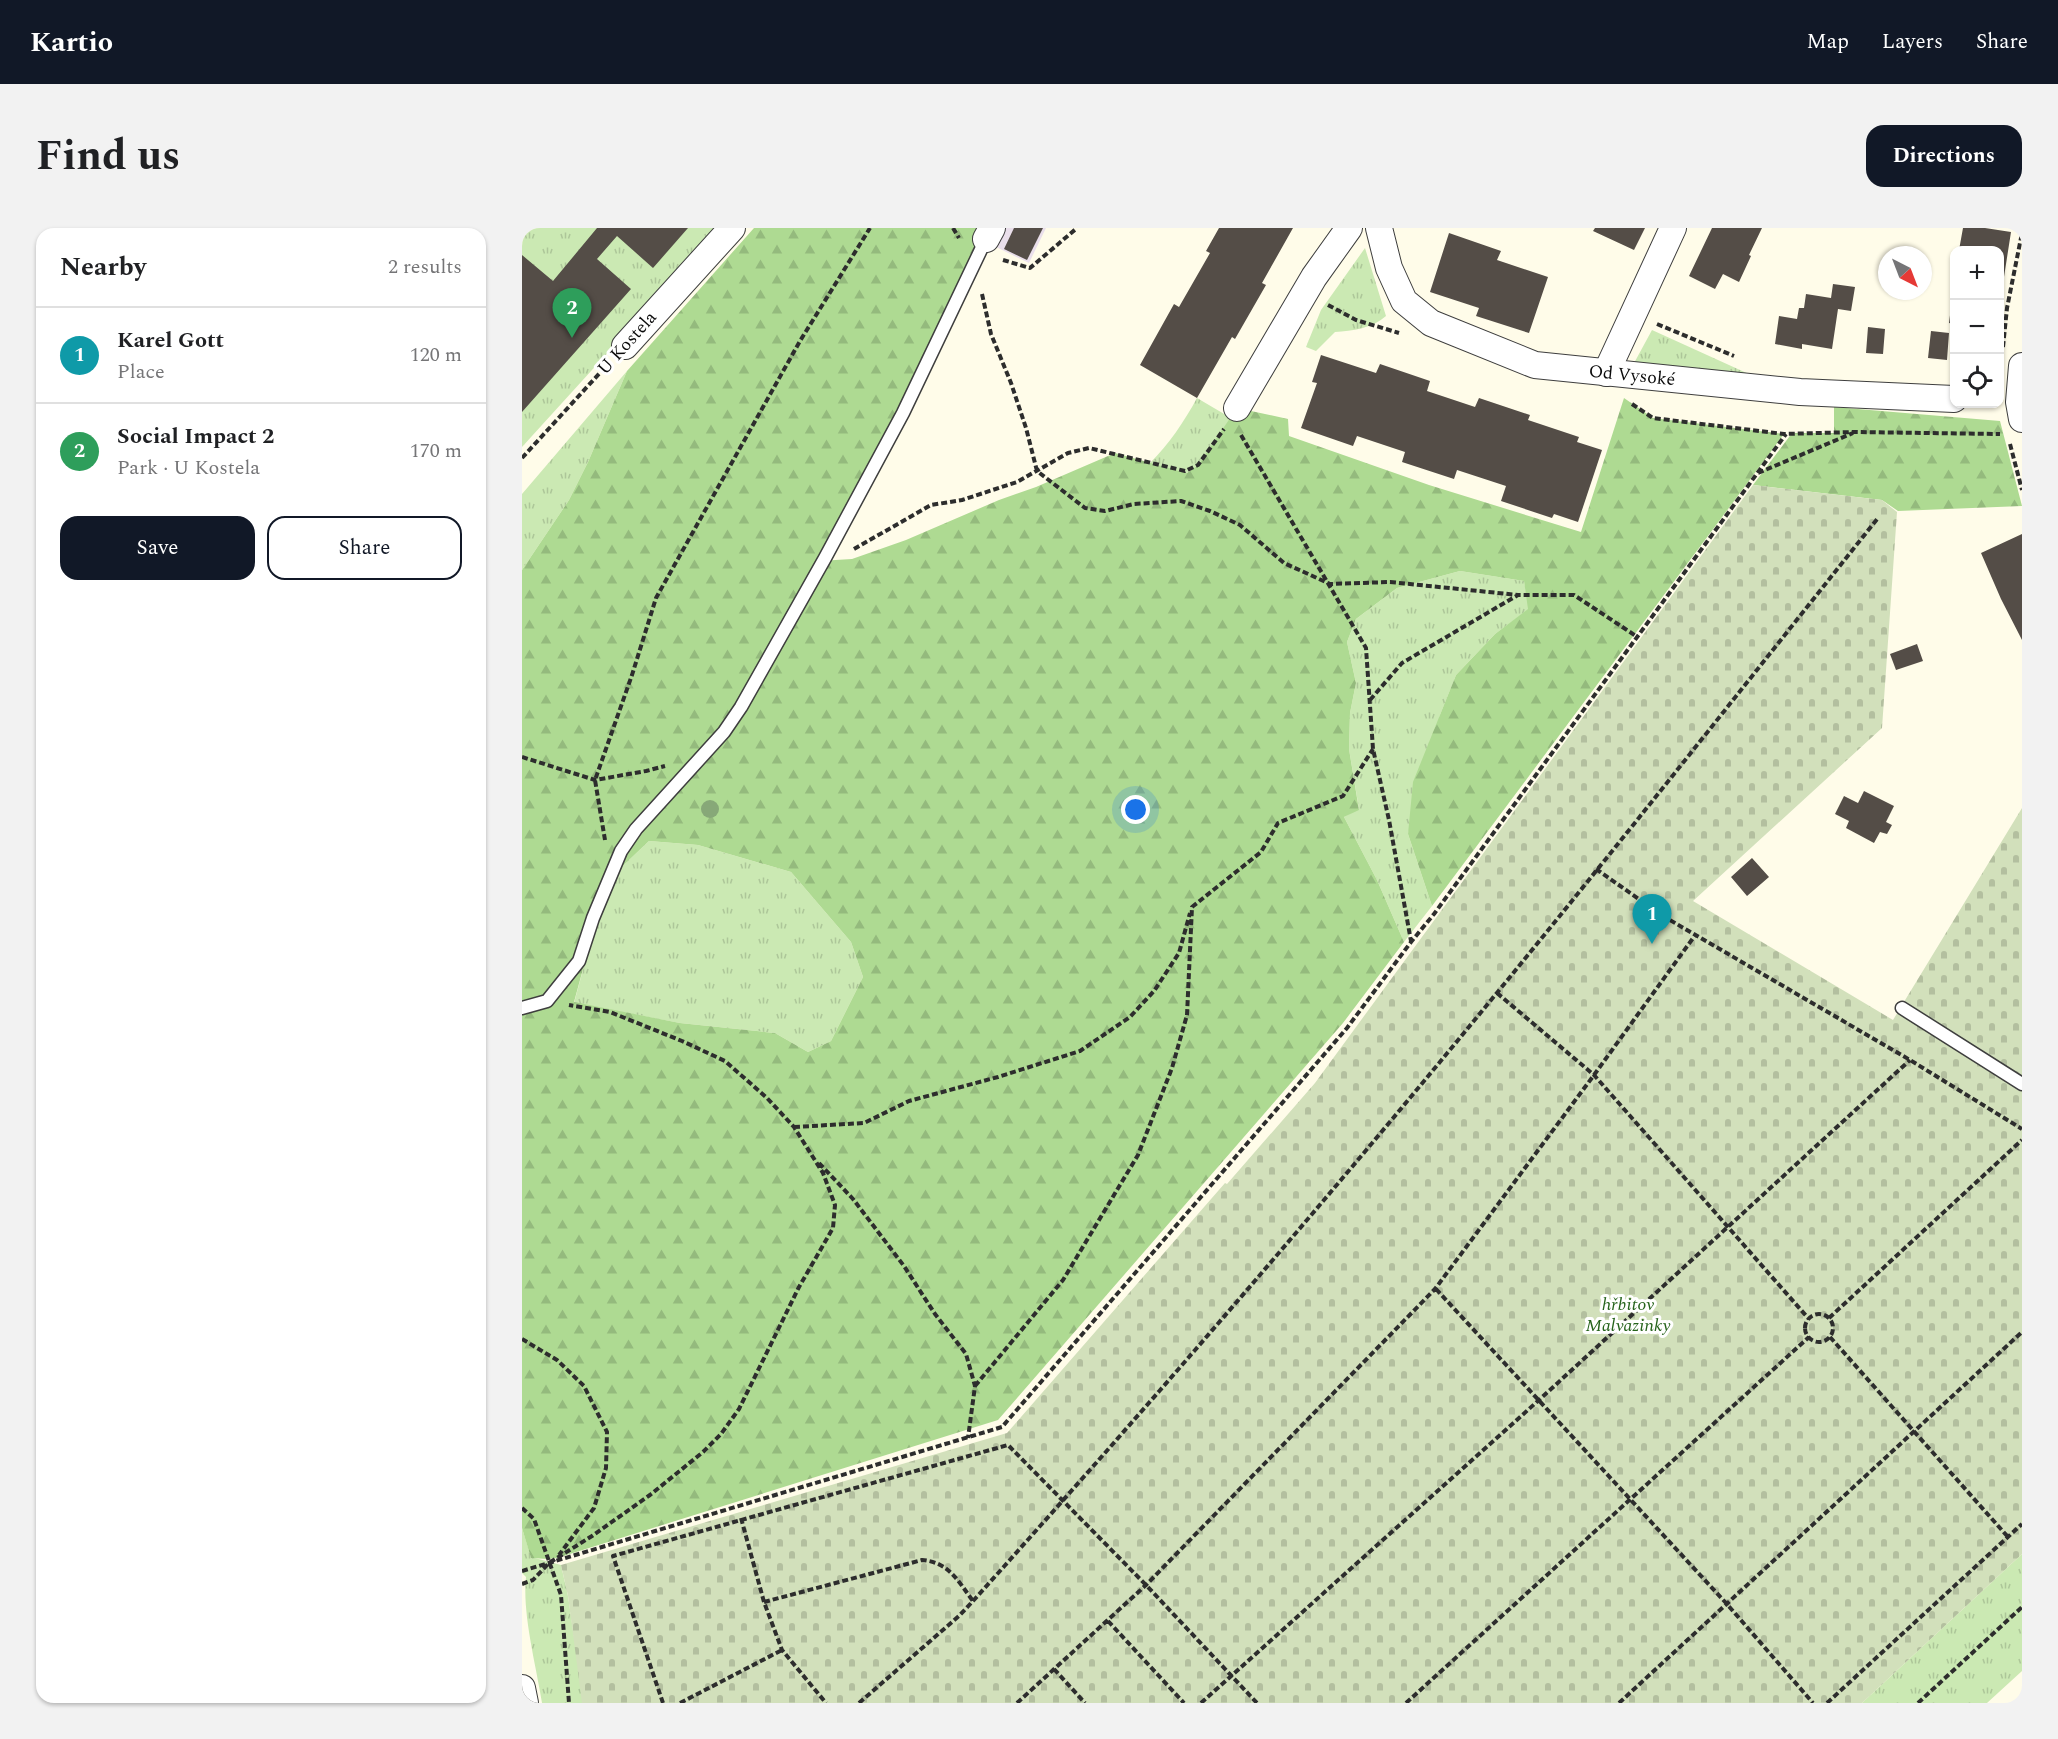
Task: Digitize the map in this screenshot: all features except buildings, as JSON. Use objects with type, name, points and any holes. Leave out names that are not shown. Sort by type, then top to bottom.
[{"type":"street","name":"U Kostela","points":[[625,346],[732,228]]},
{"type":"street","points":[[1234,413],[1314,277],[1349,228]]},
{"type":"street","name":"Od Vysoké","points":[[1379,228],[1389,268],[1404,302],[1431,323],[1535,365],[1800,392],[1950,399]]},
{"type":"street","points":[[1606,373],[1673,228]]},
{"type":"street","points":[[2016,406],[2022,366]]},
{"type":"street","points":[[522,1688],[525,1703]]},
{"type":"lane","points":[[522,1008],[547,1001],[579,961],[593,918],[621,851],[636,829],[724,732],[741,707],[903,413],[986,240]]},
{"type":"lane","points":[[1902,1008],[2022,1084]]},
{"type":"path","points":[[610,874],[595,780],[656,598],[800,341],[870,228]]},
{"type":"path","points":[[953,228],[974,265],[991,334],[1015,394],[1037,471],[1085,508],[1106,511],[1134,504],[1181,501],[1240,525],[1284,563],[1330,584],[1390,582],[1518,595],[1574,595],[1636,636]]},
{"type":"path","points":[[986,240],[1030,268],[1077,228]]},
{"type":"path","points":[[2004,340],[2007,308],[2022,233]]},
{"type":"path","points":[[1632,314],[1740,358]]},
{"type":"path","name":"U Kostela","points":[[522,458],[625,346]]},
{"type":"path","points":[[825,558],[843,554],[861,546],[932,506],[962,500],[1017,482],[1068,453],[1089,448],[1185,471],[1198,465],[1234,413],[1366,648],[1373,749],[1389,820],[1411,942]]},
{"type":"path","points":[[1757,474],[1857,432]]},
{"type":"path","points":[[522,1571],[1002,1427],[1347,1028],[1434,914],[1786,434],[1857,432],[2007,434],[2022,490]]},
{"type":"path","points":[[859,1703],[959,1616],[974,1600],[1304,1224],[1497,993],[1878,518]]},
{"type":"path","points":[[1370,701],[1402,663],[1518,595]]},
{"type":"path","points":[[794,1126],[864,1123],[909,1101],[998,1077],[1080,1051],[1130,1017],[1154,991],[1179,953],[1192,907],[1262,852],[1278,823],[1343,796],[1373,749]]},
{"type":"path","points":[[522,757],[595,780],[646,771],[708,751]]},
{"type":"path","points":[[1596,869],[1663,916],[1910,1060],[2022,1129]]},
{"type":"path","points":[[975,1386],[1063,1280],[1138,1155],[1172,1068],[1187,1015],[1192,907]]},
{"type":"path","points":[[1017,1703],[1146,1585],[1435,1289],[1696,934]]},
{"type":"path","points":[[1497,993],[1594,1075],[1809,1319]]},
{"type":"path","points":[[522,1584],[532,1580],[549,1563],[592,1536],[659,1488],[721,1434],[739,1409],[800,1287],[833,1228],[835,1205],[823,1173],[794,1126],[767,1098],[724,1061],[610,1012],[547,1001]]},
{"type":"path","points":[[1201,1703],[1730,1227],[1910,1060]]},
{"type":"path","points":[[1828,1318],[2022,1140]]},
{"type":"path","points":[[815,1158],[853,1199],[966,1354],[975,1386],[968,1438]]},
{"type":"path","points":[[1435,1289],[1726,1603],[1813,1703]]},
{"type":"path","points":[[1821,1315],[1828,1318],[1833,1326],[1830,1337],[1817,1342],[1809,1337],[1806,1326],[1809,1319],[1821,1315]]},
{"type":"path","points":[[1619,1703],[1914,1434],[2022,1332]]},
{"type":"path","points":[[1406,1703],[1809,1337]]},
{"type":"path","points":[[1830,1337],[2008,1537]]},
{"type":"path","points":[[522,1339],[556,1360],[584,1386],[607,1432],[606,1468],[594,1508],[557,1558]]},
{"type":"path","points":[[663,1703],[613,1556],[1008,1444],[1257,1703]]},
{"type":"path","points":[[522,1508],[534,1519],[561,1595],[569,1703]]},
{"type":"path","points":[[741,1518],[764,1602],[782,1650],[826,1703]]},
{"type":"path","points":[[1827,1703],[2022,1524]]},
{"type":"path","points":[[764,1602],[922,1560],[936,1561],[951,1572],[974,1600]]},
{"type":"path","points":[[1918,1703],[2022,1607]]},
{"type":"path","points":[[1108,1621],[1184,1703]]},
{"type":"path","points":[[680,1703],[782,1650]]},
{"type":"path","points":[[1054,1669],[1085,1703]]},
{"type":"shaded area","points":[[1001,228],[1046,228],[1029,263],[992,245]]},
{"type":"green space","points":[[522,228],[721,228],[522,447]]},
{"type":"green space","points":[[754,228],[978,228],[982,240],[899,408],[819,561],[852,559],[906,540],[1115,453],[1187,473],[1198,465],[1237,408],[1288,419],[1289,436],[1429,485],[1581,532],[1624,398],[1653,418],[1784,434],[1432,906],[1408,834],[1413,782],[1456,675],[1495,634],[1528,609],[1524,581],[1460,571],[1397,588],[1356,619],[1347,642],[1356,683],[1350,713],[1349,749],[1359,810],[1344,817],[1377,880],[1404,942],[1343,1023],[998,1420],[557,1558],[531,1558],[522,1528],[522,570],[569,500],[627,371]],"holes":[[[649,841],[698,845],[791,872],[851,942],[863,977],[831,1041],[808,1052],[775,1033],[680,1023],[574,1002],[607,881]]]},
{"type":"green space","points":[[1365,248],[1386,316],[1369,326],[1335,332],[1316,351],[1306,347],[1321,310]]},
{"type":"green space","points":[[1652,330],[1751,375],[1633,365]]},
{"type":"green space","points":[[627,371],[569,500],[522,570],[522,494]]},
{"type":"green space","points":[[1197,398],[1231,418],[1198,465],[1187,473],[1150,463],[1176,432]]},
{"type":"green space","points":[[1834,407],[2000,421],[2022,506],[1898,511],[1882,500],[1753,485],[1792,433],[1834,433]]},
{"type":"green space","name":"hřbitov Malvazinky","points":[[1753,485],[1882,500],[1897,512],[1882,728],[1693,901],[1893,1020],[2022,808],[2022,1554],[1862,1703],[582,1703],[568,1596],[561,1565],[1007,1433],[1315,1083]]},
{"type":"green space","points":[[1460,571],[1524,581],[1529,609],[1495,634],[1456,675],[1440,715],[1408,834],[1432,906],[1404,942],[1377,880],[1344,817],[1359,809],[1349,749],[1350,713],[1356,683],[1347,642],[1356,619],[1397,588]]},
{"type":"green space","points":[[649,841],[698,845],[791,872],[851,942],[863,977],[831,1041],[808,1052],[775,1033],[680,1023],[574,1003],[607,881]]},
{"type":"green space","points":[[522,1528],[531,1557],[561,1565],[568,1596],[582,1703],[542,1703],[528,1623],[526,1577],[522,1573]]},
{"type":"green space","points":[[2022,1554],[2022,1671],[1987,1703],[1862,1703]]},
{"type":"place","name":"Social Impact 2","points":[[572,338]]},
{"type":"place","name":"Karel Gott","points":[[1652,944]]}]
